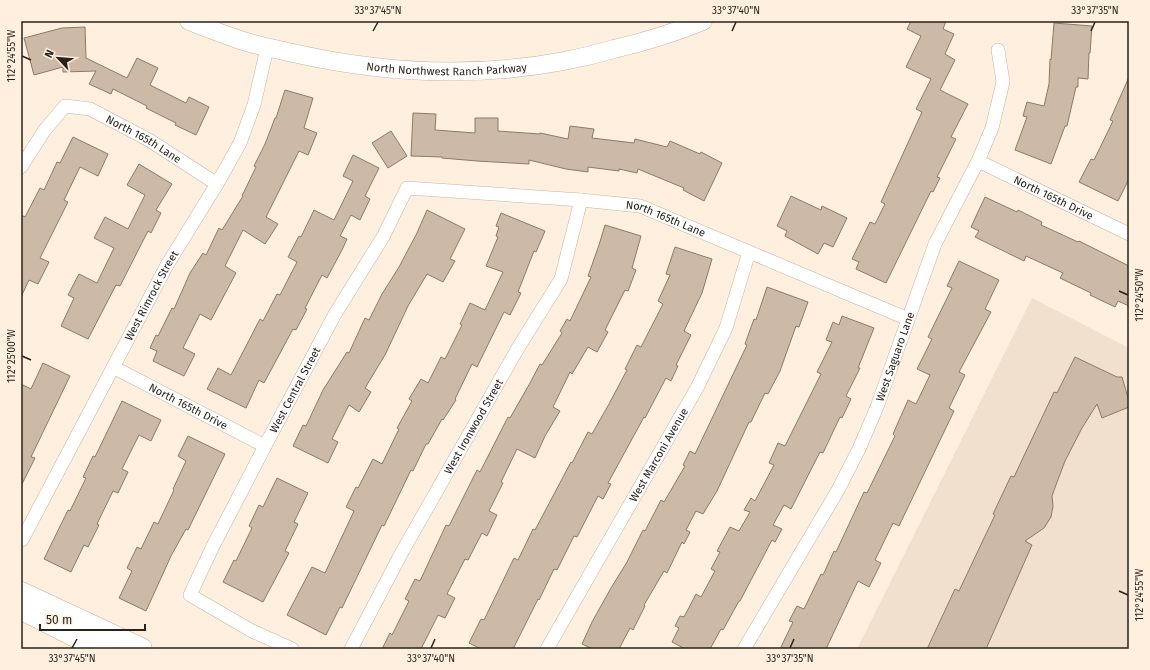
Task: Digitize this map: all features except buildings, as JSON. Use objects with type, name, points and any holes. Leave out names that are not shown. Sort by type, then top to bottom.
[{"type":"highway","points":[[21,593],[141,649]]},
{"type":"highway","points":[[21,609],[101,649]]},
{"type":"main road","name":"North Northwest Ranch Parkway","points":[[189,21],[267,48],[330,62],[367,67],[430,71],[497,69],[563,61],[600,53],[662,36],[703,21]]},
{"type":"street","name":"West Rimrock Street","points":[[22,539],[167,265],[217,184],[240,143],[254,105],[267,48]]},
{"type":"street","name":"West Saguaro Lane","points":[[744,649],[838,490],[859,449],[877,406],[935,244],[978,162],[992,128],[1002,82],[998,50]]},
{"type":"street","name":"North 165th Lane","points":[[21,167],[44,131],[65,106],[90,109],[149,140],[217,184]]},
{"type":"street","name":"North 165th Drive","points":[[978,162],[1129,234]]},
{"type":"street","name":"North 165th Lane","points":[[407,188],[581,200],[640,206],[908,319]]},
{"type":"street","name":"West Central Street","points":[[292,649],[252,631],[190,595],[213,546],[335,314],[383,237],[407,188]]},
{"type":"street","name":"West Ironwood Street","points":[[351,649],[402,552],[518,348],[561,279],[581,200]]},
{"type":"street","name":"West Marconi Avenue","points":[[547,649],[698,386],[726,328],[748,252]]},
{"type":"street","name":"North 165th Drive","points":[[113,367],[265,446]]},
{"type":"shaded area","points":[[1032,298],[1129,348],[1129,649],[857,649]]}]
